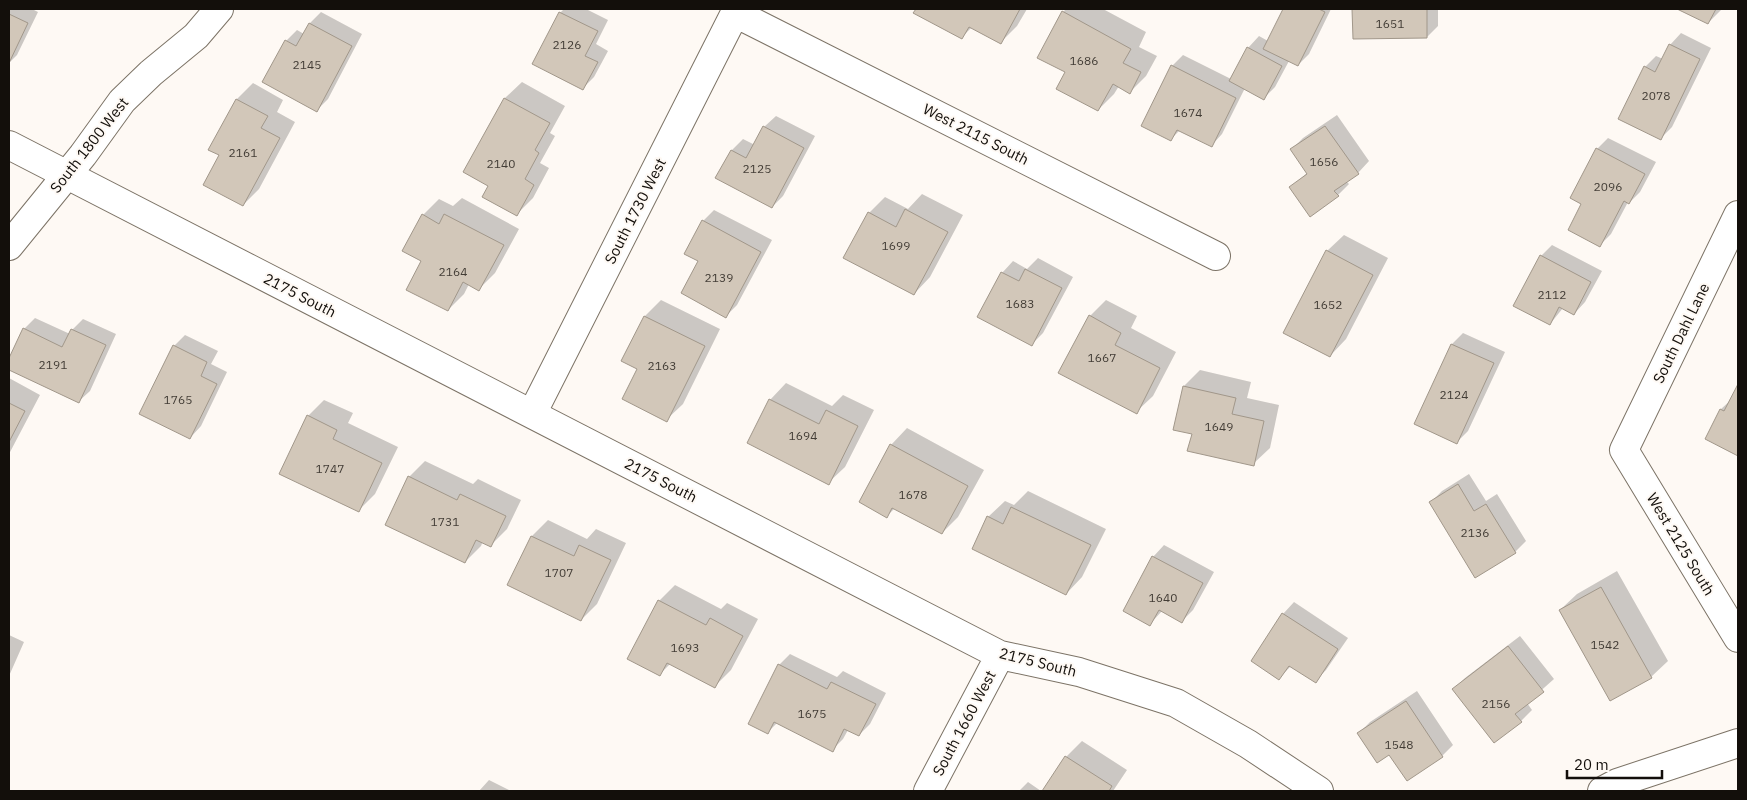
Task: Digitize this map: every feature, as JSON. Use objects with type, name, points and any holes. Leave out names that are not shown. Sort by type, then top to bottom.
[{"type":"street","name":"South 1800 West","points":[[9,246],[99,134],[122,101],[151,73],[196,36],[220,9]]},
{"type":"street","name":"West 2115 South","points":[[736,11],[1216,256]]},
{"type":"street","name":"South 1730 West","points":[[532,414],[736,11]]},
{"type":"street","name":"2175 South","points":[[9,145],[1000,655],[1079,672],[1176,702],[1248,744],[1319,791]]},
{"type":"street","name":"South Dahl Lane","points":[[1624,450],[1738,215]]},
{"type":"street","name":"West 2125 South","points":[[1624,450],[1738,638]]},
{"type":"street","name":"South 1660 West","points":[[928,791],[1000,655]]},
{"type":"street","points":[[1602,791],[1617,784],[1738,743]]},
{"type":"building","points":[[916,9],[1020,9],[1001,44],[969,27],[962,39],[913,13]]},
{"type":"building","points":[[1283,9],[1319,9],[1325,12],[1298,66],[1263,49]]},
{"type":"building","points":[[1352,9],[1427,9],[1427,38],[1353,39]]},
{"type":"building","points":[[1677,9],[1716,9],[1708,24]]},
{"type":"building","points":[[1062,11],[1131,49],[1123,63],[1141,72],[1130,94],[1113,84],[1098,111],[1056,89],[1065,72],[1037,58]]},
{"type":"building","points":[[559,12],[598,31],[585,56],[598,62],[583,90],[532,64]]},
{"type":"building","points":[[9,14],[28,23],[9,63]]},
{"type":"building","points":[[309,23],[352,46],[317,112],[262,82],[285,40],[296,46]]},
{"type":"building","points":[[1669,44],[1700,59],[1661,140],[1618,119],[1644,66],[1655,72]]},
{"type":"building","points":[[1247,47],[1282,66],[1264,100],[1229,81]]},
{"type":"building","points":[[1171,65],[1236,98],[1212,147],[1177,130],[1171,141],[1141,126]]},
{"type":"building","points":[[504,98],[550,123],[535,150],[539,153],[525,179],[534,185],[517,216],[482,197],[488,186],[463,172]]},
{"type":"building","points":[[236,99],[268,116],[261,128],[280,138],[243,206],[203,185],[219,155],[208,150]]},
{"type":"building","points":[[763,126],[804,148],[772,208],[715,178],[731,150],[746,158]]},
{"type":"building","points":[[1325,126],[1359,174],[1334,191],[1339,196],[1310,217],[1289,187],[1307,174],[1290,149]]},
{"type":"building","points":[[1596,148],[1645,174],[1629,204],[1624,201],[1600,247],[1568,230],[1581,204],[1570,198]]},
{"type":"building","points":[[905,209],[948,232],[914,295],[843,258],[868,212],[896,227]]},
{"type":"building","points":[[422,214],[439,224],[444,214],[504,245],[479,291],[463,282],[448,311],[406,290],[421,261],[402,251]]},
{"type":"building","points":[[702,220],[761,252],[726,318],[681,293],[698,261],[684,254]]},
{"type":"building","points":[[1326,250],[1373,275],[1330,357],[1283,333]]},
{"type":"building","points":[[1540,255],[1591,282],[1574,315],[1559,307],[1550,325],[1513,306]]},
{"type":"building","points":[[1025,269],[1062,288],[1032,346],[977,317],[1001,272],[1019,281]]},
{"type":"building","points":[[1089,315],[1121,333],[1115,345],[1160,368],[1137,414],[1058,373]]},
{"type":"building","points":[[644,316],[705,346],[667,422],[622,399],[637,369],[621,361]]},
{"type":"building","points":[[23,328],[62,347],[71,329],[106,345],[79,403],[9,370],[9,358]]},
{"type":"building","points":[[1451,344],[1494,363],[1457,444],[1414,424]]},
{"type":"building","points":[[173,345],[207,362],[201,376],[217,384],[190,439],[139,414]]},
{"type":"building","points":[[1738,384],[1738,456],[1705,439],[1720,409],[1724,411]]},
{"type":"building","points":[[1183,386],[1236,398],[1232,414],[1264,421],[1254,466],[1187,451],[1192,434],[1173,430]]},
{"type":"building","points":[[769,399],[819,424],[826,410],[858,426],[829,485],[747,443]]},
{"type":"building","points":[[9,403],[25,411],[9,442]]},
{"type":"building","points":[[307,415],[337,430],[333,439],[382,463],[359,512],[279,474]]},
{"type":"building","points":[[890,444],[968,486],[942,534],[892,508],[887,518],[859,502]]},
{"type":"building","points":[[408,476],[457,500],[460,494],[506,516],[491,547],[476,540],[465,563],[385,525]]},
{"type":"building","points":[[1458,484],[1474,511],[1486,504],[1516,553],[1475,578],[1429,502]]},
{"type":"building","points":[[1011,507],[1091,545],[1066,595],[972,549],[987,516],[1003,524]]},
{"type":"building","points":[[531,536],[574,556],[579,545],[611,560],[581,621],[507,585]]},
{"type":"building","points":[[1152,556],[1203,583],[1182,623],[1159,610],[1150,626],[1123,611]]},
{"type":"building","points":[[1601,587],[1652,678],[1610,701],[1559,610]]},
{"type":"building","points":[[658,600],[706,625],[710,618],[743,636],[715,688],[667,663],[660,676],[627,659]]},
{"type":"building","points":[[1282,613],[1338,649],[1316,683],[1289,666],[1279,680],[1251,661]]},
{"type":"building","points":[[1508,646],[1544,692],[1515,714],[1522,722],[1494,743],[1452,689]]},
{"type":"building","points":[[778,664],[827,689],[831,682],[876,704],[859,736],[844,729],[833,752],[774,722],[768,734],[748,724]]},
{"type":"building","points":[[1406,701],[1443,757],[1407,781],[1389,755],[1377,763],[1357,733]]},
{"type":"building","points":[[1065,756],[1112,786],[1109,791],[1042,791]]}]
